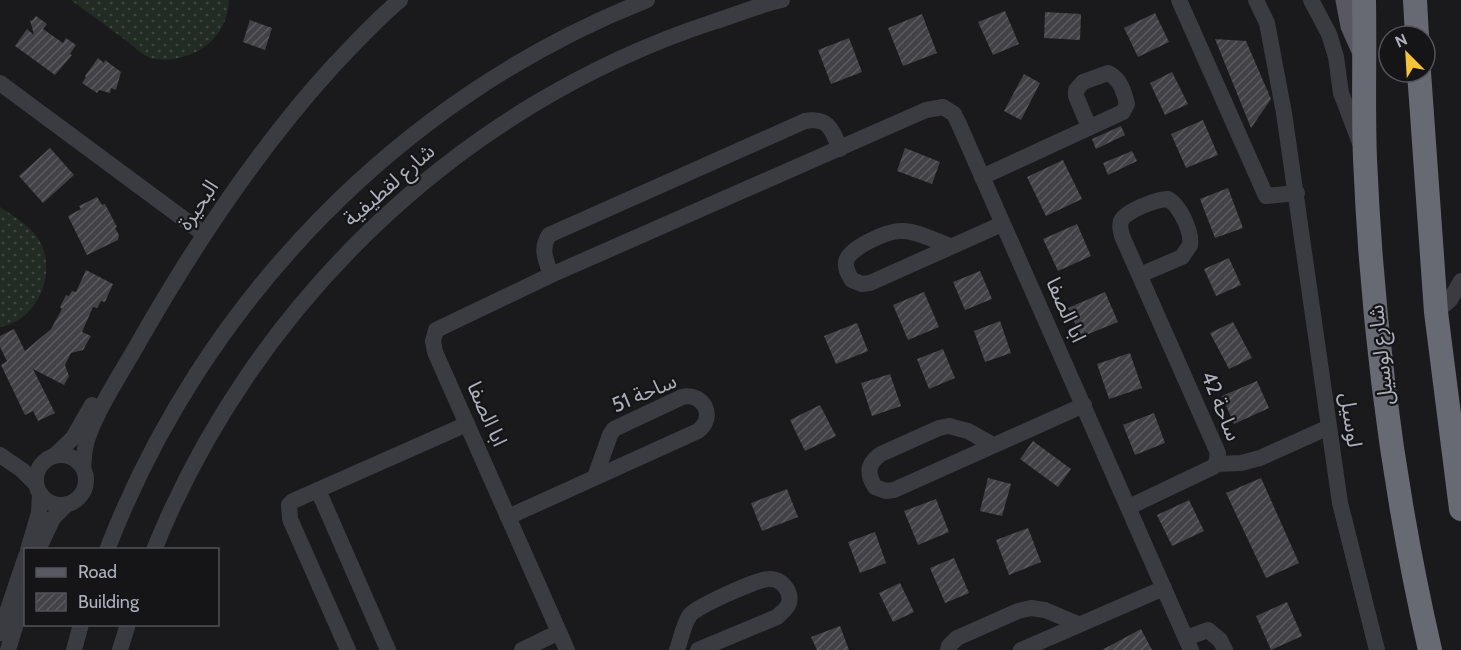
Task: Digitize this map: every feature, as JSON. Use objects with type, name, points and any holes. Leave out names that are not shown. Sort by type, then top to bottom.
[{"type":"highway","name":"شارع لوسيل","points":[[1364,0],[1365,156],[1372,266],[1383,375],[1408,548],[1430,650]]},
{"type":"highway","points":[[1417,3],[1417,24]]},
{"type":"highway","points":[[1420,84],[1436,312],[1461,509]]},
{"type":"main road","name":"شارع لوسيل","points":[[1346,0],[1351,26],[1365,56]]},
{"type":"street","name":"شارع لقطيفية","points":[[107,548],[147,460],[207,357],[248,300],[315,223],[409,138],[462,99],[514,66],[571,35],[647,0]]},
{"type":"street","name":"شارع لقطيفية","points":[[154,548],[196,459],[258,360],[316,286],[357,243],[411,193],[445,165],[501,125],[597,70],[667,38],[782,0]]},
{"type":"street","points":[[1179,0],[1266,196],[1297,192]]},
{"type":"street","name":"لوسيل","points":[[1256,0],[1267,22],[1297,192],[1340,503],[1377,650]]},
{"type":"street","points":[[1311,0],[1329,34],[1336,57],[1341,93],[1365,156]]},
{"type":"street","name":"البحيرة","points":[[50,459],[73,438],[249,152],[286,112],[339,45],[386,3]]},
{"type":"street","points":[[0,83],[200,231]]},
{"type":"street","name":"ابا الصفا","points":[[567,650],[433,346],[436,330],[551,276],[926,111],[942,107],[954,114],[1189,644],[1208,630],[1220,639],[1225,650]]},
{"type":"street","points":[[551,276],[543,247],[549,235],[805,121],[824,122],[832,130],[840,149]]},
{"type":"street","points":[[982,177],[1089,127]]},
{"type":"street","name":"ساحة 42","points":[[1129,507],[1207,471],[1216,464],[1218,453],[1122,236],[1120,226],[1121,221],[1130,212],[1158,200],[1168,199],[1177,206],[1191,238],[1190,245],[1182,256],[1140,275]]},
{"type":"street","points":[[950,246],[910,231],[900,231],[854,249],[846,259],[846,267],[852,280],[862,284],[870,283],[1002,224]]},
{"type":"street","points":[[1436,312],[1450,300],[1461,281]]},
{"type":"street","name":"البحيرة","points":[[83,467],[86,442],[90,432],[133,342]]},
{"type":"street","name":"ساحة 51","points":[[508,517],[698,431],[708,417],[706,409],[698,398],[687,396],[621,425],[610,435],[595,477]]},
{"type":"street","points":[[993,445],[957,427],[939,428],[875,458],[868,473],[875,487],[886,491],[894,490],[1084,405]]},
{"type":"street","points":[[348,650],[288,512],[289,505],[293,501],[467,424]]},
{"type":"street","points":[[1216,464],[1241,463],[1260,458],[1329,427]]},
{"type":"street","points":[[0,455],[50,459],[70,457],[83,467],[86,478],[84,490],[53,519],[38,548]]},
{"type":"street","points":[[0,455],[22,470],[52,504],[67,504]]},
{"type":"street","points":[[29,548],[39,513],[37,474],[50,459]]},
{"type":"street","points":[[318,490],[388,650]]},
{"type":"street","points":[[0,633],[24,563]]},
{"type":"street","points":[[677,650],[693,611],[766,579],[778,580],[783,584],[789,596],[789,602],[786,609],[777,617],[698,650]]},
{"type":"street","points":[[1021,650],[1164,588]]},
{"type":"street","points":[[8,650],[24,597]]},
{"type":"street","points":[[948,650],[957,638],[1026,609],[1045,610],[1078,624]]},
{"type":"street","points":[[74,650],[80,626]]},
{"type":"street","points":[[522,650],[559,632]]},
{"type":"shaded area","points":[[71,0],[229,0],[224,22],[213,40],[196,52],[165,60],[153,59],[144,55]]},
{"type":"shaded area","points":[[0,207],[36,235],[44,253],[46,266],[41,293],[34,305],[13,323],[0,327]]},
{"type":"building","points":[[1005,11],[1019,44],[993,55],[978,22]]},
{"type":"building","points":[[1045,12],[1081,14],[1080,40],[1044,38]]},
{"type":"building","points":[[1155,13],[1169,42],[1138,57],[1124,28]]},
{"type":"building","points":[[922,14],[937,53],[903,66],[888,28]]},
{"type":"building","points":[[36,16],[47,24],[43,29],[63,43],[66,38],[76,45],[70,54],[72,55],[55,75],[15,46],[27,29],[34,35],[30,20],[32,21]]},
{"type":"building","points":[[250,20],[272,28],[265,50],[243,42]]},
{"type":"building","points":[[849,38],[862,72],[831,84],[818,50]]},
{"type":"building","points":[[1215,39],[1246,41],[1271,99],[1251,128]]},
{"type":"building","points":[[98,58],[104,63],[105,60],[121,72],[116,90],[111,88],[110,93],[99,90],[97,93],[82,83]]},
{"type":"building","points":[[1172,72],[1188,104],[1165,115],[1150,83]]},
{"type":"building","points":[[1024,74],[1040,83],[1021,120],[1004,111]]},
{"type":"building","points":[[1203,120],[1218,155],[1186,168],[1171,134]]},
{"type":"building","points":[[1121,126],[1125,135],[1096,149],[1092,139]]},
{"type":"building","points":[[50,148],[74,175],[43,203],[19,176]]},
{"type":"building","points":[[905,148],[940,162],[932,184],[897,171]]},
{"type":"building","points":[[1132,151],[1137,161],[1108,175],[1103,163]]},
{"type":"building","points":[[1063,160],[1082,199],[1046,216],[1027,177]]},
{"type":"building","points":[[1228,188],[1243,228],[1215,238],[1200,199]]},
{"type":"building","points":[[97,197],[102,205],[105,204],[119,235],[118,240],[87,255],[68,216],[81,209],[79,206]]},
{"type":"building","points":[[1077,224],[1091,256],[1058,271],[1043,239]]},
{"type":"building","points":[[1229,258],[1241,285],[1216,296],[1204,269]]},
{"type":"building","points":[[86,270],[113,284],[105,302],[101,301],[97,308],[93,307],[82,332],[91,336],[83,350],[71,353],[65,365],[69,376],[64,385],[33,369],[55,413],[38,421],[33,411],[25,415],[1,365],[7,361],[0,347],[0,336],[14,329],[25,351],[51,329],[62,309],[60,307],[66,295],[69,296],[72,291],[76,292]]},
{"type":"building","points":[[980,271],[992,299],[965,310],[953,282]]},
{"type":"building","points":[[924,292],[939,327],[908,340],[893,305]]},
{"type":"building","points":[[1105,292],[1118,322],[1081,337],[1068,308]]},
{"type":"building","points":[[1000,321],[1011,353],[985,362],[974,331]]},
{"type":"building","points":[[1233,322],[1252,358],[1229,369],[1210,333]]},
{"type":"building","points":[[857,323],[868,351],[836,364],[824,336]]},
{"type":"building","points":[[943,349],[955,378],[929,389],[917,359]]},
{"type":"building","points":[[1130,353],[1142,388],[1109,399],[1097,364]]},
{"type":"building","points":[[890,374],[901,406],[872,416],[861,383]]},
{"type":"building","points":[[1257,381],[1269,408],[1234,424],[1222,396]]},
{"type":"building","points":[[820,405],[836,436],[805,451],[790,420]]},
{"type":"building","points":[[1154,413],[1165,443],[1135,455],[1123,425]]},
{"type":"building","points":[[1033,441],[1071,469],[1058,487],[1020,459]]},
{"type":"building","points":[[988,478],[1011,484],[1002,516],[980,511]]},
{"type":"building","points":[[1261,478],[1299,563],[1266,578],[1226,493]]},
{"type":"building","points":[[787,489],[798,517],[762,531],[751,503]]},
{"type":"building","points":[[936,499],[949,532],[918,545],[904,511]]},
{"type":"building","points":[[1189,500],[1204,531],[1172,546],[1157,515]]},
{"type":"building","points":[[1028,528],[1041,562],[1009,575],[996,540]]},
{"type":"building","points":[[875,532],[886,563],[860,573],[848,542]]},
{"type":"building","points":[[954,558],[969,593],[945,603],[930,568]]},
{"type":"building","points":[[900,583],[914,612],[893,622],[879,593]]},
{"type":"building","points":[[1287,602],[1302,636],[1271,650],[1256,616]]},
{"type":"building","points":[[840,626],[849,650],[817,650],[811,637]]},
{"type":"building","points":[[1141,629],[1152,650],[1102,650]]}]
